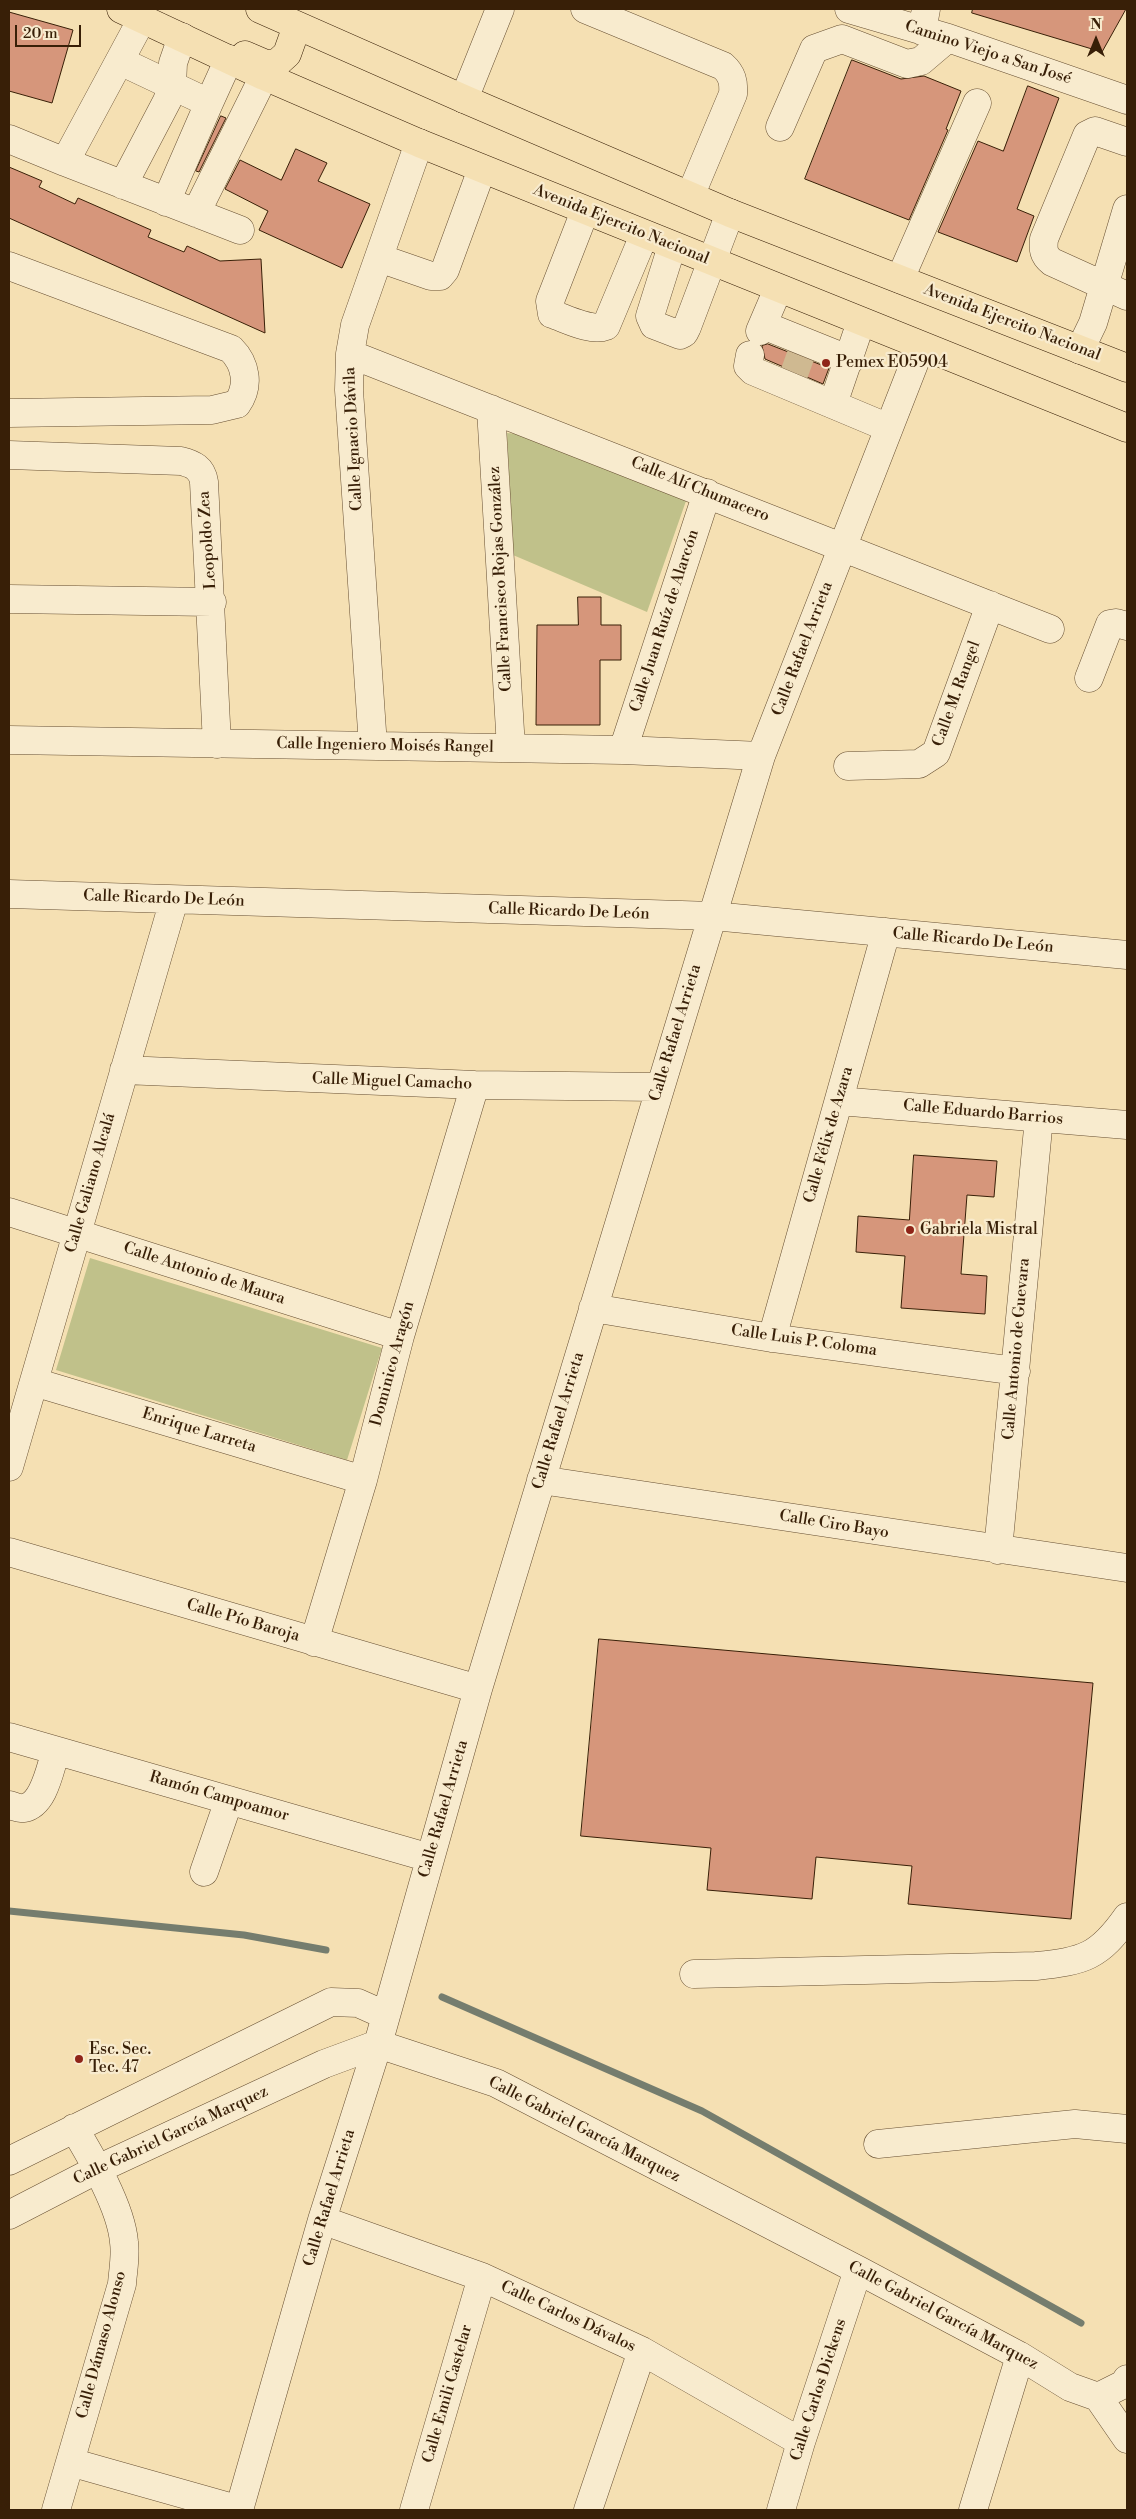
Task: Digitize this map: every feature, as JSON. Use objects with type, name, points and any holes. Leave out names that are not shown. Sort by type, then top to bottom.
[{"type":"main road","name":"Avenida Ejercito Nacional","points":[[260,9],[464,99],[730,212],[1127,368]]},
{"type":"main road","name":"Avenida Ejercito Nacional","points":[[139,18],[264,76],[419,143],[1127,428]]},
{"type":"main road","points":[[139,18],[195,33],[271,64],[277,63],[287,54],[297,26]]},
{"type":"street","points":[[464,99],[500,9]]},
{"type":"street","points":[[585,9],[723,66],[728,71],[734,84],[733,94],[691,194]]},
{"type":"street","name":"Camino Viejo a San José","points":[[849,9],[932,26],[1127,100]]},
{"type":"street","points":[[65,162],[120,61],[139,18]]},
{"type":"street","points":[[780,127],[814,49],[842,39],[908,64],[921,61],[932,26]]},
{"type":"street","points":[[123,185],[159,119],[172,87],[174,63],[182,37]]},
{"type":"street","points":[[166,202],[229,59]]},
{"type":"street","points":[[120,61],[209,103]]},
{"type":"street","points":[[196,213],[264,76]]},
{"type":"street","points":[[900,279],[977,103]]},
{"type":"street","points":[[1127,142],[1095,131],[1087,135],[1044,239],[1044,253],[1052,262],[1127,296]]},
{"type":"street","points":[[9,139],[240,230]]},
{"type":"street","name":"Calle Ignacio Dávila","points":[[373,746],[349,390],[350,354],[355,325],[419,143]]},
{"type":"street","points":[[378,258],[431,276],[440,276],[445,270],[482,168]]},
{"type":"street","points":[[1080,350],[1093,322],[1102,286],[1127,209]]},
{"type":"street","points":[[585,211],[550,301],[552,314],[581,324],[601,328],[606,326],[644,235]]},
{"type":"street","points":[[672,246],[650,316],[654,325],[680,335],[684,333],[730,212]]},
{"type":"street","points":[[9,266],[232,349],[240,357],[244,368],[245,383],[244,392],[237,404],[212,410],[9,413]]},
{"type":"street","points":[[778,289],[748,366],[753,371],[798,363],[850,360]]},
{"type":"street","points":[[834,404],[861,322]]},
{"type":"street","points":[[758,337],[798,363],[834,404],[889,428]]},
{"type":"street","name":"Calle Rafael Arrieta","points":[[240,2510],[322,2220],[378,2044],[478,1689],[659,1087],[761,756],[921,346]]},
{"type":"street","name":"Calle Alí Chumacero","points":[[350,354],[1050,629]]},
{"type":"street","name":"Calle Francisco Rojas González","points":[[491,409],[511,748]]},
{"type":"street","name":"Leopoldo Zea","points":[[9,455],[181,461],[196,466],[203,476],[204,482],[212,602],[217,744]]},
{"type":"street","name":"Calle Juan Ruíz de Alarcón","points":[[623,750],[707,493]]},
{"type":"street","points":[[9,599],[212,602]]},
{"type":"street","name":"Calle M. Rangel","points":[[848,766],[919,764],[936,753],[990,605]]},
{"type":"street","points":[[1089,678],[1110,624],[1116,622],[1127,626]]},
{"type":"street","name":"Calle Ingeniero Moisés Rangel","points":[[9,740],[623,750],[761,756]]},
{"type":"street","name":"Calle Ricardo De León","points":[[9,894],[713,916],[1127,955]]},
{"type":"street","name":"Calle Galiano Alcalá","points":[[9,1467],[174,900]]},
{"type":"street","name":"Calle Félix de Azara","points":[[772,1338],[886,932]]},
{"type":"street","name":"Calle Miguel Camacho","points":[[124,1070],[475,1085],[659,1087]]},
{"type":"street","name":"Dominico Aragón","points":[[314,1642],[363,1480],[400,1336],[475,1085]]},
{"type":"street","name":"Calle Eduardo Barrios","points":[[839,1101],[1127,1125]]},
{"type":"street","name":"Calle Antonio de Guevara","points":[[998,1550],[1039,1118]]},
{"type":"street","name":"Calle Antonio de Maura","points":[[9,1212],[400,1336]]},
{"type":"street","name":"Calle Luis P. Coloma","points":[[593,1308],[772,1338],[1016,1371]]},
{"type":"street","name":"Enrique Larreta","points":[[34,1382],[363,1480]]},
{"type":"street","name":"Calle Ciro Bayo","points":[[541,1480],[1127,1568]]},
{"type":"street","name":"Calle Pío Baroja","points":[[9,1552],[478,1689]]},
{"type":"street","name":"Ramón Campoamor","points":[[9,1737],[430,1858]]},
{"type":"street","points":[[9,1804],[26,1807],[39,1798],[56,1751]]},
{"type":"street","points":[[204,1872],[229,1800]]},
{"type":"street","points":[[694,1974],[1036,1966],[1070,1963],[1090,1954],[1112,1939],[1127,1917]]},
{"type":"street","points":[[9,2160],[331,2002],[358,2003],[385,2015]]},
{"type":"street","name":"Calle Gabriel García Marquez","points":[[9,2215],[98,2169],[324,2064],[378,2044],[496,2083],[858,2270],[1020,2356],[1070,2387],[1098,2397]]},
{"type":"street","points":[[878,2144],[1075,2124],[1127,2129]]},
{"type":"street","name":"Calle Dámaso Alonso","points":[[56,2510],[122,2284],[125,2260],[121,2226],[98,2169],[74,2128]]},
{"type":"street","name":"Calle Carlos Dávalos","points":[[322,2220],[482,2277],[642,2351],[801,2442]]},
{"type":"street","name":"Calle Carlos Dickens","points":[[781,2510],[801,2442],[858,2270]]},
{"type":"street","name":"Calle Emili Castelar","points":[[414,2510],[482,2277]]},
{"type":"street","points":[[588,2510],[642,2351]]},
{"type":"street","points":[[973,2510],[1020,2356]]},
{"type":"street","points":[[1127,2379],[1124,2384],[1098,2397],[1127,2439]]},
{"type":"street","points":[[70,2462],[240,2510]]},
{"type":"green space","points":[[507,433],[519,434],[686,501],[647,612],[513,555]]},
{"type":"green space","points":[[90,1258],[382,1348],[347,1460],[56,1370]]},
{"type":"building","points":[[973,9],[1126,9],[1102,52],[972,13]]},
{"type":"building","points":[[9,12],[73,30],[52,103],[9,91]]},
{"type":"building","points":[[852,60],[901,79],[924,76],[961,91],[946,129],[948,130],[909,220],[805,179]]},
{"type":"building","points":[[1028,86],[1059,98],[1017,209],[1034,216],[1017,262],[938,232],[978,141],[1003,151]]},
{"type":"building","points":[[221,116],[226,118],[199,172],[196,171]]},
{"type":"building","points":[[296,149],[327,163],[318,181],[370,204],[342,268],[259,230],[268,211],[225,189],[240,160],[281,180]]},
{"type":"building","points":[[9,167],[42,181],[39,187],[75,204],[78,198],[151,230],[148,237],[184,252],[187,246],[220,261],[261,259],[265,333],[9,218]]},
{"type":"building","points":[[768,344],[829,368],[823,384],[765,359],[762,346]]},
{"type":"building","points":[[578,597],[601,597],[601,625],[621,625],[621,660],[600,660],[600,725],[536,725],[537,625],[578,625]]},
{"type":"building","points":[[914,1155],[997,1161],[994,1197],[967,1195],[961,1274],[987,1276],[985,1314],[901,1308],[905,1256],[856,1252],[858,1216],[909,1220]]},
{"type":"building","points":[[599,1639],[1093,1683],[1071,1919],[908,1904],[912,1866],[816,1857],[812,1899],[707,1890],[711,1848],[581,1836]]},
{"type":"waterway","points":[[9,1911],[244,1935],[326,1950]]},
{"type":"waterway","points":[[442,1997],[702,2111],[1081,2323]]},
{"type":"tunnel","points":[[794,374],[803,349]]},
{"type":"place","name":"Pemex E05904","points":[[826,363]]},
{"type":"place","name":"Gabriela Mistral","points":[[910,1230]]},
{"type":"place","name":"Esc. Sec. Tec. 47","points":[[79,2059]]}]
